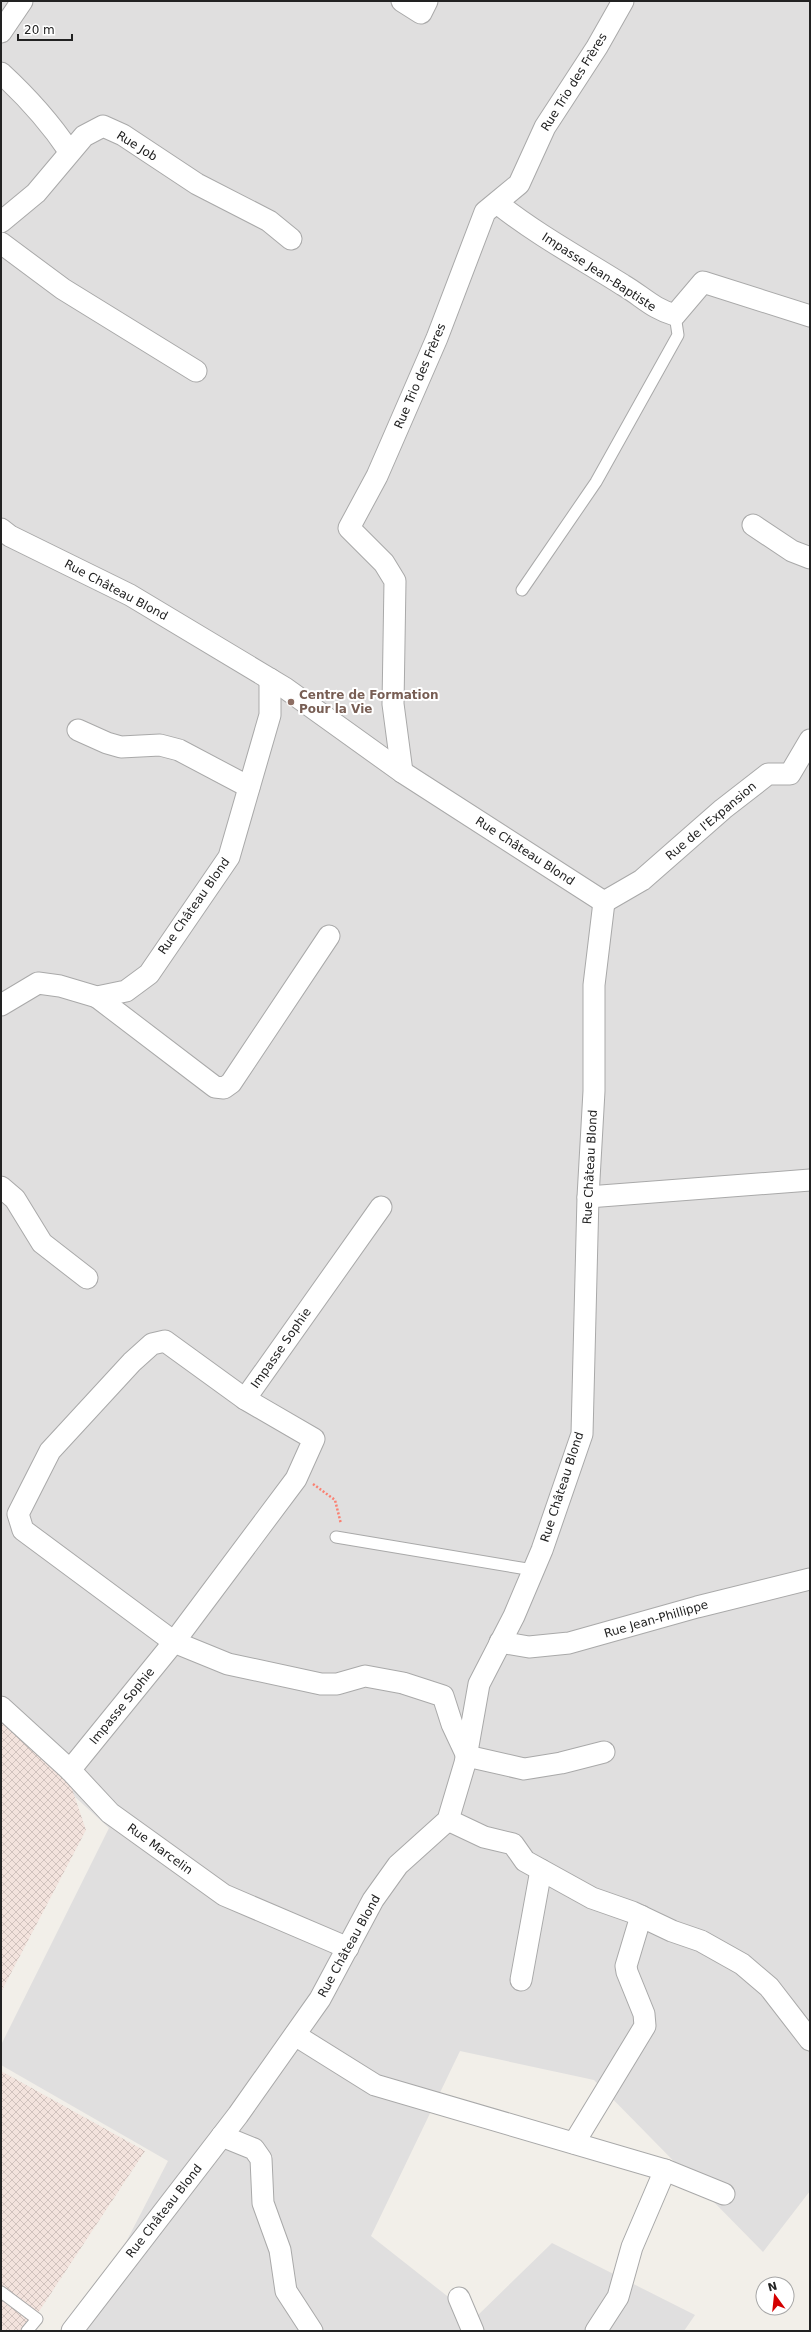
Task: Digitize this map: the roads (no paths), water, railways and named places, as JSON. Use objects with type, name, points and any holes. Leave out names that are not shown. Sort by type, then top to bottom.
[{"type":"street","points":[[1,32],[22,1]]},
{"type":"street","points":[[402,1],[421,13],[427,1]]},
{"type":"street","name":"Rue Trio des Frères","points":[[402,772],[393,704],[395,581],[384,562],[349,528],[377,476],[437,338],[485,212],[519,184],[545,127],[597,47],[623,1]]},
{"type":"street","points":[[1,73],[25,95],[52,126],[69,151]]},
{"type":"street","name":"Rue Job","points":[[1,222],[36,193],[69,151],[84,136],[103,126],[123,135],[197,184],[269,221],[291,239]]},
{"type":"street","name":"Impasse Jean-Baptiste","points":[[497,203],[525,225],[627,287],[660,311],[675,315]]},
{"type":"street","points":[[1,243],[64,290],[196,371]]},
{"type":"street","points":[[675,315],[703,282],[810,316]]},
{"type":"street","points":[[753,525],[792,550],[810,558]]},
{"type":"street","name":"Rue Château Blond","points":[[1,529],[10,536],[130,595],[270,679],[402,772],[604,902],[594,985],[594,1091],[588,1197],[582,1434],[542,1550],[514,1616],[479,1684],[467,1756],[448,1820],[398,1865],[373,1900],[320,1999],[295,2035],[222,2136],[72,2331]]},
{"type":"street","name":"Rue Château Blond","points":[[1,1005],[38,983],[60,986],[97,997],[126,991],[149,974],[229,857],[270,715],[270,679]]},
{"type":"street","points":[[78,730],[107,743],[121,747],[160,745],[179,750],[249,787]]},
{"type":"street","name":"Rue de l'Expansion","points":[[604,902],[642,880],[722,809],[768,774],[800,774],[810,740]]},
{"type":"street","points":[[97,997],[191,1070],[215,1087],[224,1088],[231,1083],[329,936]]},
{"type":"street","points":[[588,1197],[810,1180]]},
{"type":"street","points":[[1,1187],[15,1199],[42,1243],[87,1278]]},
{"type":"street","name":"Impasse Sophie","points":[[70,1770],[174,1642],[299,1473],[314,1439],[246,1399],[381,1207]]},
{"type":"street","points":[[246,1399],[165,1341],[152,1344],[107,1389],[50,1450],[18,1514],[23,1530],[174,1642],[228,1664],[321,1684],[337,1684],[365,1676],[403,1683],[443,1696],[452,1724],[467,1756],[524,1769],[561,1763],[604,1752]]},
{"type":"street","name":"Rue Jean-Phillippe","points":[[500,1642],[529,1646],[570,1644],[697,1607],[810,1579]]},
{"type":"street","name":"Rue Marcelin","points":[[1,1707],[70,1770],[110,1813],[224,1895],[348,1948]]},
{"type":"street","points":[[448,1820],[484,1837],[513,1844],[525,1861],[592,1898],[641,1916],[672,1931],[701,1940],[742,1964],[769,1987],[810,2040]]},
{"type":"street","points":[[521,1980],[541,1870]]},
{"type":"street","points":[[574,2143],[645,2026],[644,2014],[626,1966],[641,1916]]},
{"type":"street","points":[[295,2035],[375,2085],[665,2170],[724,2194]]},
{"type":"street","points":[[222,2136],[254,2149],[261,2159],[263,2203],[280,2250],[286,2291],[312,2331]]},
{"type":"street","points":[[596,2331],[618,2297],[632,2247],[665,2170]]},
{"type":"street","points":[[459,2298],[473,2331]]},
{"type":"lane","points":[[522,590],[599,476],[678,335],[675,315]]},
{"type":"lane","points":[[340,1538],[533,1570]]},
{"type":"lane","points":[[1,2292],[37,2319],[27,2331]]},
{"type":"place","name":"Centre de Formation Pour la Vie","points":[[291,702]]}]
